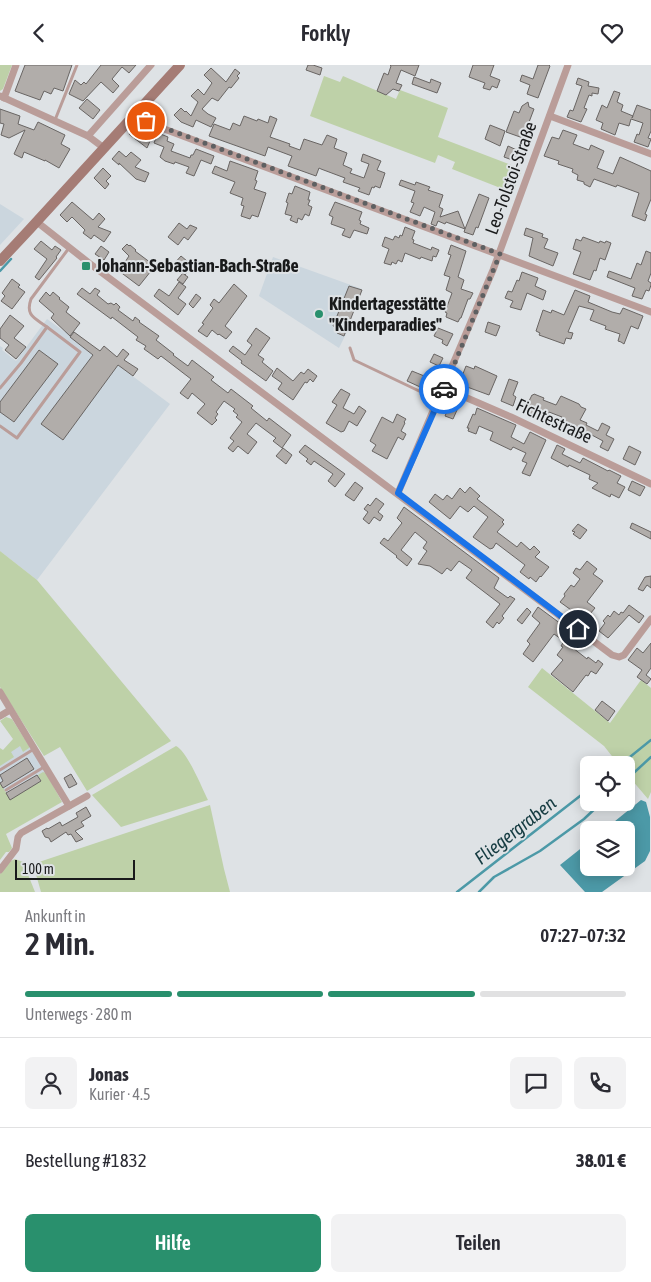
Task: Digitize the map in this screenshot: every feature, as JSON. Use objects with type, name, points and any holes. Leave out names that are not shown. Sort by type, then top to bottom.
[{"type":"main road","points":[[0,261],[180,65]]},
{"type":"street","points":[[16,65],[2,97],[88,137],[104,149]]},
{"type":"street","points":[[88,137],[151,65]]},
{"type":"street","name":"Leo-Tolstoi-Straße","points":[[398,493],[500,254],[568,65]]},
{"type":"street","points":[[135,115],[151,124],[651,312]]},
{"type":"street","points":[[550,116],[651,154]]},
{"type":"street","points":[[37,222],[612,655],[621,657],[628,651],[651,619]]},
{"type":"street","name":"Fichtestraße","points":[[444,388],[511,417],[651,483]]},
{"type":"street","points":[[0,692],[69,806]]},
{"type":"street","points":[[0,716],[10,710]]},
{"type":"street","points":[[0,870],[16,849],[18,837],[21,833],[86,795]]},
{"type":"lane","points":[[55,121],[77,65]]},
{"type":"lane","points":[[0,426],[17,438],[80,352],[31,315],[28,309],[31,299],[70,248]]},
{"type":"lane","points":[[0,388],[47,327]]},
{"type":"lane","points":[[350,348],[354,360],[438,401]]},
{"type":"lane","points":[[0,770],[34,749]]},
{"type":"lane","points":[[6,790],[45,766]]},
{"type":"shaded area","points":[[0,204],[24,219],[0,245]]},
{"type":"shaded area","name":"Kindertagesstätte \"Kinderparadies\"","points":[[273,257],[362,289],[347,332],[339,348],[259,296]]},
{"type":"shaded area","points":[[47,319],[65,332],[68,328],[170,404],[37,580],[0,551],[0,346],[3,348],[2,350],[16,361]]},
{"type":"shaded area","points":[[24,738],[50,780],[10,803],[0,790],[0,758]]},
{"type":"green space","points":[[0,65],[12,65],[3,89],[0,91]]},
{"type":"green space","points":[[324,76],[340,82],[343,76],[396,99],[400,90],[448,108],[438,137],[522,169],[513,193],[452,169],[455,162],[438,155],[435,163],[310,116]]},
{"type":"green space","points":[[0,551],[37,580],[171,741],[87,791],[60,747],[44,756],[0,687]]},
{"type":"green space","points":[[542,668],[610,723],[641,680],[651,688],[651,792],[648,799],[635,784],[635,756],[612,756],[604,746],[528,687]]},
{"type":"green space","points":[[6,717],[12,719],[29,748],[23,752],[20,746],[11,752],[14,757],[0,766],[0,748],[3,750],[13,739],[0,721]]},
{"type":"green space","points":[[176,746],[185,755],[208,800],[121,827],[92,795]]},
{"type":"green space","points":[[43,772],[46,773],[62,802],[6,834],[12,848],[0,860],[0,783],[10,799],[41,781],[38,775]]},
{"type":"green space","points":[[210,805],[230,892],[41,892],[33,864]]},
{"type":"green space","points":[[15,859],[23,862],[35,892],[0,892],[0,874],[9,862]]},
{"type":"water","points":[[641,800],[646,802],[650,817],[650,851],[645,861],[635,868],[635,821],[615,821],[627,811],[635,811],[635,805]]},
{"type":"water","points":[[580,849],[580,876],[624,876],[602,892],[585,892],[560,865]]},
{"type":"building","points":[[25,65],[72,65],[63,91],[54,88],[51,94],[44,91],[40,100],[15,91]]},
{"type":"building","points":[[101,65],[136,65],[129,73],[122,67],[112,79],[119,86],[113,93],[101,82],[83,101],[69,94],[75,80],[81,85],[84,82],[86,84]]},
{"type":"building","points":[[308,65],[322,68],[320,75],[306,70]]},
{"type":"building","points":[[390,65],[419,65],[415,76],[401,70],[396,83],[402,85],[399,91],[393,89],[386,95],[377,91],[384,73],[388,75]]},
{"type":"building","points":[[473,65],[494,65],[490,76],[500,80],[497,88],[492,86],[490,90],[483,88],[485,83],[469,77]]},
{"type":"building","points":[[538,65],[550,66],[538,98],[527,94],[530,85],[520,81],[522,75],[533,79]]},
{"type":"building","points":[[211,68],[226,82],[235,69],[240,73],[237,76],[239,78],[218,101],[212,98],[202,109],[216,118],[211,127],[196,120],[193,127],[181,122],[174,115],[181,108],[191,116],[198,102],[191,96],[198,89],[204,95],[212,83],[204,75]]},
{"type":"building","points":[[414,77],[430,83],[431,79],[441,83],[437,93],[412,84]]},
{"type":"building","points":[[578,78],[589,82],[588,86],[599,88],[598,94],[592,93],[592,96],[589,95],[584,108],[587,109],[581,122],[567,117],[570,110],[573,111],[582,86],[576,84]]},
{"type":"building","points":[[614,91],[620,93],[617,102],[623,105],[621,111],[633,116],[637,105],[651,110],[651,131],[648,138],[651,139],[648,147],[634,142],[637,134],[639,135],[643,123],[631,119],[629,126],[619,123],[615,135],[601,129],[603,123],[596,120],[602,105],[607,108]]},
{"type":"building","points":[[87,99],[100,110],[93,119],[79,108]]},
{"type":"building","points":[[528,102],[529,107],[534,109],[523,138],[506,132],[514,111],[519,113],[522,106]]},
{"type":"building","points":[[0,109],[20,116],[18,124],[34,130],[38,122],[65,135],[61,144],[70,149],[59,168],[24,152],[22,158],[14,154],[25,130],[9,138],[1,135],[4,124],[0,123]]},
{"type":"building","points":[[244,116],[268,123],[270,116],[277,119],[270,137],[290,144],[289,146],[300,150],[304,139],[322,145],[327,135],[337,139],[334,148],[347,153],[343,165],[352,169],[350,173],[364,178],[369,164],[361,161],[363,154],[381,161],[377,170],[385,173],[380,188],[372,187],[369,195],[358,191],[360,188],[343,182],[345,178],[319,168],[316,176],[288,166],[292,156],[268,147],[265,156],[209,136],[214,124],[230,130],[233,123],[240,126]]},
{"type":"building","points":[[490,125],[505,131],[500,146],[485,139]]},
{"type":"building","points":[[134,128],[143,133],[150,141],[147,148],[129,134]]},
{"type":"building","points":[[563,130],[577,135],[573,144],[589,150],[591,145],[604,151],[597,168],[613,174],[620,157],[651,171],[651,199],[645,214],[647,215],[645,221],[632,216],[639,193],[594,179],[590,187],[584,184],[584,182],[577,180],[578,175],[572,172],[573,169],[558,164],[559,161],[544,156],[552,137],[559,139]]},
{"type":"building","points":[[158,133],[168,137],[167,141],[174,144],[171,151],[190,158],[196,149],[214,156],[211,164],[201,160],[194,176],[186,173],[189,167],[165,161],[160,157],[164,147],[154,143]]},
{"type":"building","points":[[508,146],[519,151],[515,161],[504,157]]},
{"type":"building","points":[[119,151],[126,157],[131,152],[141,160],[135,167],[149,173],[145,182],[136,179],[112,159]]},
{"type":"building","points":[[230,161],[258,171],[254,189],[266,193],[258,217],[252,215],[250,219],[241,216],[244,206],[241,205],[243,198],[230,193],[235,182],[212,173],[215,166],[227,171]]},
{"type":"building","points":[[103,168],[111,176],[106,181],[109,184],[105,189],[94,178]]},
{"type":"building","points":[[401,180],[415,185],[416,182],[430,187],[428,190],[443,195],[439,207],[443,209],[440,217],[458,211],[465,229],[446,222],[445,224],[438,221],[436,226],[431,224],[435,212],[424,207],[420,216],[410,212],[414,203],[411,202],[415,191],[399,185]]},
{"type":"building","points":[[295,186],[310,192],[308,205],[312,207],[309,216],[305,214],[302,220],[298,218],[297,223],[290,220],[292,216],[285,214],[289,193],[292,194]]},
{"type":"building","points":[[479,194],[489,198],[478,228],[476,227],[473,235],[464,232]]},
{"type":"building","points":[[72,202],[93,220],[99,213],[105,219],[98,227],[111,232],[104,242],[94,235],[91,239],[83,233],[85,230],[72,217],[67,222],[60,215]]},
{"type":"building","points":[[335,202],[362,212],[359,220],[361,221],[360,224],[369,228],[367,234],[354,230],[350,238],[342,235],[345,229],[331,224],[333,217],[329,215]]},
{"type":"building","points":[[179,223],[187,229],[190,225],[197,228],[188,240],[184,237],[178,245],[168,237]]},
{"type":"building","points":[[405,227],[415,231],[412,239],[414,240],[413,243],[431,250],[432,247],[439,250],[436,257],[433,256],[432,261],[405,253],[402,262],[398,260],[396,264],[392,262],[391,265],[384,263],[389,249],[382,246],[385,237],[393,240],[395,236],[399,238],[400,235],[402,236]]},
{"type":"building","points":[[526,228],[543,234],[542,237],[548,239],[544,248],[558,253],[553,266],[529,256],[533,238],[524,235]]},
{"type":"building","points":[[583,237],[599,243],[600,241],[605,243],[606,241],[611,243],[605,260],[600,258],[596,271],[594,270],[590,280],[573,274],[581,252],[573,249],[576,239],[581,241]]},
{"type":"building","points":[[41,241],[52,250],[55,246],[61,250],[57,258],[39,280],[35,277],[47,259],[34,249]]},
{"type":"building","points":[[127,244],[155,266],[139,286],[119,271],[129,256],[122,249]]},
{"type":"building","points":[[451,245],[466,251],[458,277],[464,280],[461,289],[473,293],[470,299],[468,299],[458,322],[446,317],[447,313],[445,312],[452,293],[446,290],[450,277],[444,275],[451,255],[448,254]]},
{"type":"building","points":[[101,246],[109,252],[104,260],[95,254]]},
{"type":"building","points":[[646,251],[651,253],[651,273],[648,281],[651,285],[649,291],[646,290],[642,299],[632,296],[635,288],[607,277],[609,271],[631,279],[637,263],[641,265]]},
{"type":"building","points":[[181,256],[193,266],[185,275],[188,277],[183,284],[177,280],[183,273],[173,265]]},
{"type":"building","points":[[522,272],[538,278],[535,286],[546,291],[543,300],[527,293],[521,310],[510,307],[513,301],[505,298],[508,291],[512,292]]},
{"type":"building","points":[[12,279],[25,292],[12,309],[1,301],[5,296],[2,293]]},
{"type":"building","points":[[179,282],[186,287],[178,298],[186,304],[178,315],[154,296],[159,289],[169,296]]},
{"type":"building","points":[[234,284],[247,296],[225,326],[232,332],[226,339],[212,330],[207,337],[198,331],[213,308],[210,305],[214,299],[219,303]]},
{"type":"building","points":[[349,286],[362,290],[344,336],[337,333],[338,328],[333,326]]},
{"type":"building","points":[[82,288],[90,294],[95,288],[100,291],[97,295],[108,304],[114,305],[116,303],[120,307],[118,310],[133,321],[135,317],[159,336],[156,340],[173,355],[188,366],[192,360],[214,377],[211,380],[228,393],[231,389],[253,406],[251,408],[267,421],[269,418],[291,435],[282,448],[273,441],[276,438],[256,423],[247,434],[257,442],[248,454],[238,446],[233,452],[228,448],[234,441],[230,438],[242,422],[236,417],[238,415],[233,411],[235,409],[224,401],[216,412],[218,414],[215,418],[217,420],[212,425],[197,413],[205,404],[192,393],[188,399],[180,393],[191,379],[161,356],[158,359],[144,349],[146,346],[136,340],[138,337],[77,294]]},
{"type":"building","points":[[575,290],[590,296],[588,302],[612,312],[620,314],[623,308],[643,316],[638,329],[631,326],[624,344],[618,341],[620,334],[605,329],[606,326],[590,320],[594,310],[579,306],[568,332],[573,333],[571,339],[566,338],[564,344],[539,335],[540,333],[536,331],[543,310],[551,313],[552,310],[564,315]]},
{"type":"building","points":[[46,292],[50,296],[53,292],[60,298],[69,307],[66,312],[80,323],[70,336],[51,318],[54,314],[39,301]]},
{"type":"building","points":[[196,294],[201,298],[193,308],[189,304]]},
{"type":"building","points":[[10,315],[24,326],[14,338],[26,347],[16,359],[5,350],[9,345],[0,338],[0,329]]},
{"type":"building","points":[[488,322],[500,326],[496,336],[485,332]]},
{"type":"building","points":[[256,328],[270,338],[258,355],[264,359],[262,362],[273,371],[266,381],[241,363],[242,361],[229,351],[233,346],[245,355],[252,345],[247,341]]},
{"type":"building","points":[[438,328],[453,334],[447,346],[442,343],[443,340],[434,336]]},
{"type":"building","points":[[74,332],[100,351],[104,346],[117,357],[123,349],[129,354],[124,360],[138,369],[133,376],[118,365],[63,440],[41,424],[93,355],[70,337]]},
{"type":"building","points":[[39,350],[58,364],[14,422],[0,412],[0,402]]},
{"type":"building","points":[[434,354],[443,358],[439,366],[430,362]]},
{"type":"building","points":[[466,366],[474,369],[475,366],[497,376],[489,395],[459,384]]},
{"type":"building","points":[[277,368],[293,381],[301,372],[304,374],[308,369],[317,376],[313,382],[310,379],[307,383],[305,382],[293,400],[278,389],[282,383],[272,376]]},
{"type":"building","points":[[412,371],[434,380],[429,391],[407,381]]},
{"type":"building","points":[[509,379],[518,382],[513,395],[516,397],[513,406],[501,401]]},
{"type":"building","points":[[341,389],[350,394],[343,408],[354,414],[359,406],[366,411],[357,426],[349,421],[344,431],[341,432],[326,423],[337,405],[332,402]]},
{"type":"building","points":[[534,394],[556,405],[561,396],[586,409],[580,420],[587,423],[586,425],[598,431],[602,423],[610,427],[606,435],[614,439],[608,451],[600,447],[603,441],[590,434],[587,434],[585,439],[558,426],[562,417],[549,412],[548,415],[540,411],[539,415],[537,414],[536,416],[524,411]]},
{"type":"building","points":[[453,398],[461,401],[453,419],[445,416]]},
{"type":"building","points":[[477,408],[516,425],[511,437],[524,444],[530,432],[546,440],[530,476],[522,473],[527,463],[522,461],[526,453],[513,447],[511,450],[490,440],[493,432],[479,426],[476,434],[468,431],[469,428],[467,428]]},
{"type":"building","points":[[397,414],[406,419],[401,431],[406,434],[403,440],[398,437],[387,459],[372,451],[376,445],[370,441],[382,417],[393,423]]},
{"type":"building","points":[[305,445],[345,474],[335,487],[328,481],[333,474],[314,461],[311,465],[306,461],[308,459],[299,452]]},
{"type":"building","points":[[557,445],[565,449],[562,454],[580,463],[583,458],[621,476],[617,483],[625,487],[619,498],[611,494],[610,497],[592,488],[598,483],[589,479],[590,475],[551,458]]},
{"type":"building","points":[[629,446],[641,452],[635,465],[623,459]]},
{"type":"building","points":[[283,448],[292,455],[286,464],[276,456]]},
{"type":"building","points":[[632,481],[645,487],[640,496],[628,490]]},
{"type":"building","points":[[355,482],[363,488],[354,501],[345,495]]},
{"type":"building","points":[[470,487],[480,496],[477,499],[504,520],[502,522],[504,524],[497,532],[517,547],[521,542],[530,550],[534,546],[540,552],[535,557],[549,567],[536,582],[520,572],[525,565],[496,543],[490,549],[473,537],[488,517],[474,506],[468,512],[460,506],[450,519],[429,502],[435,494],[443,500],[447,495],[452,499],[460,488],[465,493]]},
{"type":"building","points":[[376,498],[384,504],[378,512],[383,516],[380,521],[374,517],[369,524],[363,519],[368,512],[364,509],[368,504],[370,506]]},
{"type":"building","points":[[404,507],[499,578],[494,588],[508,598],[510,596],[515,599],[502,616],[504,618],[499,624],[497,622],[493,628],[486,622],[500,604],[466,578],[472,570],[459,561],[451,571],[447,568],[442,574],[430,566],[418,564],[427,551],[423,548],[427,542],[415,532],[401,550],[412,559],[407,566],[380,543],[384,538],[388,541],[402,523],[397,518]]},
{"type":"building","points":[[632,523],[651,532],[651,539],[630,528]]},
{"type":"building","points":[[578,524],[587,530],[580,539],[572,531]]},
{"type":"building","points":[[587,561],[597,569],[593,574],[603,581],[587,602],[595,608],[585,620],[560,602],[571,585],[574,587],[580,579],[573,573],[576,568],[580,570]]},
{"type":"building","points":[[651,576],[651,588],[647,585],[643,591],[638,589],[645,577]]},
{"type":"building","points":[[629,605],[644,616],[639,623],[629,615],[608,638],[599,631],[608,615],[610,617],[614,611],[619,615]]},
{"type":"building","points":[[538,607],[580,638],[573,648],[587,659],[588,657],[596,663],[598,660],[603,664],[596,674],[591,671],[588,676],[586,675],[573,692],[551,674],[563,660],[557,655],[563,647],[561,646],[564,641],[554,634],[533,662],[523,654],[530,644],[527,641],[540,623],[532,616]]},
{"type":"building","points":[[527,608],[531,612],[522,624],[517,620]]},
{"type":"building","points":[[651,643],[651,668],[646,675],[651,679],[647,684],[637,677],[642,670],[628,660],[637,648],[643,653]]},
{"type":"building","points":[[602,701],[615,711],[608,721],[595,710]]},
{"type":"building","points":[[27,758],[34,769],[3,788],[0,783],[3,781],[0,775]]},
{"type":"building","points":[[71,774],[77,784],[69,788],[64,778]]},
{"type":"building","points":[[37,775],[41,781],[10,800],[6,793]]},
{"type":"building","points":[[86,807],[91,816],[81,822],[84,826],[75,831],[83,839],[76,842],[71,834],[68,835],[66,832],[51,842],[49,838],[45,837],[42,831],[60,822],[62,826],[78,817],[76,813]]},
{"type":"waterway","points":[[0,271],[11,259]]},
{"type":"waterway","name":"Fliegergraben","points":[[631,756],[651,740]]},
{"type":"waterway","points":[[635,772],[651,757]]},
{"type":"waterway","name":"Fliegergraben","points":[[457,892],[580,796]]},
{"type":"waterway","points":[[479,892],[494,877],[540,851],[592,811]]},
{"type":"way so far","points":[[146,121],[500,254],[444,389]]},
{"type":"place","name":"Johann-Sebastian-Bach-Straße","points":[[86,266]]},
{"type":"place","name":"Kindertagesstätte \"Kinderparadies\"","points":[[319,314]]},
{"type":"route","points":[[444,389],[398,493],[578,629]]}]
